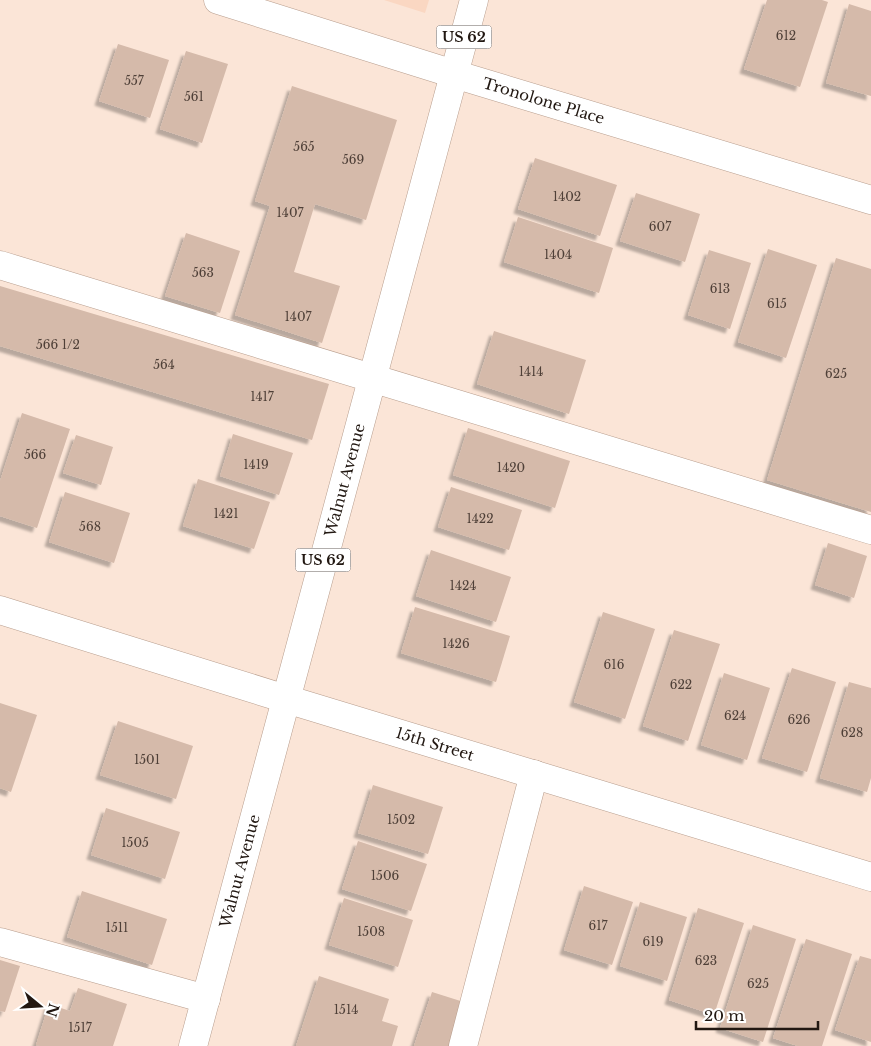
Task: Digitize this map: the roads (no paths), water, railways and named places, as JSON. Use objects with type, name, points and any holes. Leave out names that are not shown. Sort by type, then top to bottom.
[{"type":"street","name":"Walnut Avenue","points":[[193,1046],[474,0]]},
{"type":"street","name":"Tronolone Place","points":[[225,1],[454,74],[871,200]]},
{"type":"street","points":[[0,265],[871,530]]},
{"type":"street","name":"15th Street","points":[[0,610],[286,699],[871,876]]},
{"type":"street","points":[[463,1046],[534,774]]},
{"type":"street","points":[[0,942],[206,999]]}]
